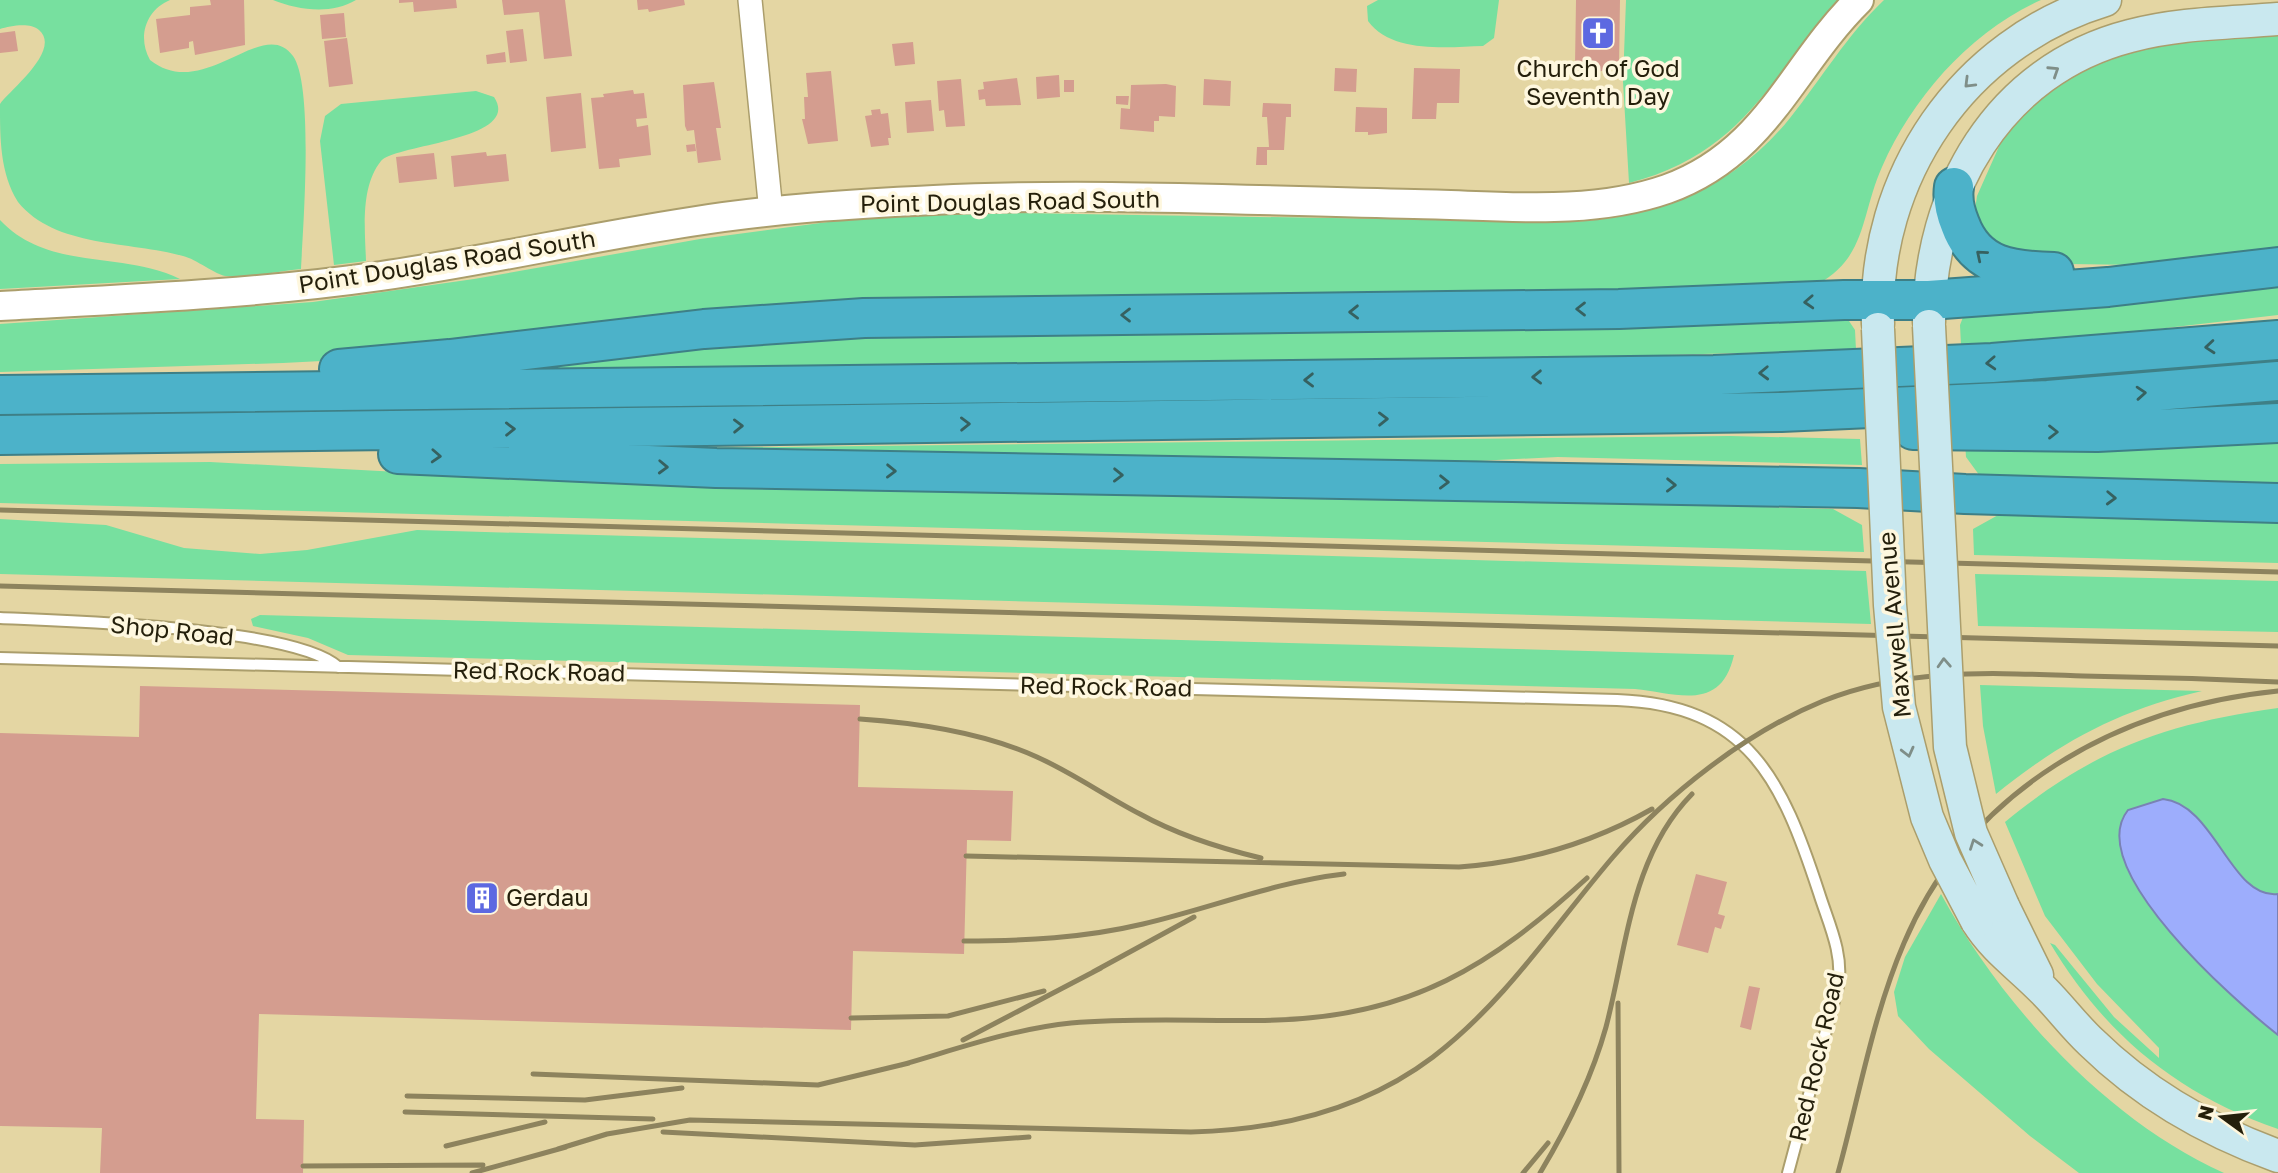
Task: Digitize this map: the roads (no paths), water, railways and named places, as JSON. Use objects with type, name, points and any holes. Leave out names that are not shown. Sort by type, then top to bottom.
[{"type":"highway","points":[[1954,187],[1955,209],[1968,242],[1985,260],[2003,268],[2089,274],[2217,274]]},
{"type":"highway","points":[[9,395],[424,362],[705,329],[864,318],[1681,308],[1929,313],[2108,286],[2278,267]]},
{"type":"highway","points":[[9,395],[1714,375],[1993,363],[2278,340]]},
{"type":"highway","points":[[13,435],[1781,412],[1994,403],[2278,381]]},
{"type":"highway","points":[[1593,416],[1835,428],[2047,433],[2278,423]]},
{"type":"highway","points":[[13,435],[650,466],[1884,489],[2278,503]]},
{"type":"main road","name":"Maxwell Avenue","points":[[1990,913],[1945,860],[1927,817],[1904,734],[1894,666],[1884,489],[1877,314],[1880,259],[1895,197],[1913,156],[1940,115],[1983,69],[2022,39],[2062,16],[2105,0]]},
{"type":"main road","name":"Maxwell Avenue","points":[[2278,19],[2146,32],[2113,41],[2081,55],[2031,87],[2002,115],[1975,149],[1954,187],[1937,236],[1929,313],[1953,493],[1950,747],[1990,913],[1987,938],[2045,992],[2093,1045],[2167,1102],[2236,1140],[2278,1156]]},
{"type":"street","points":[[750,0],[771,212]]},
{"type":"street","name":"Point Douglas Road South","points":[[0,306],[233,292],[342,281],[692,222],[771,212],[978,198],[1497,205],[1612,203],[1681,183],[1741,145],[1781,103],[1825,39],[1859,0]]},
{"type":"lane","name":"Shop Road","points":[[0,618],[108,623],[275,642],[311,651],[338,667]]},
{"type":"lane","name":"Red Rock Road","points":[[0,658],[1617,700],[1660,704],[1689,711],[1715,723],[1737,740],[1776,787],[1801,837],[1839,958],[1838,986],[1788,1173]]},
{"type":"water","points":[[2163,799],[2181,805],[2196,817],[2248,882],[2262,892],[2278,894],[2278,1035],[2230,994],[2170,932],[2144,898],[2126,865],[2120,835],[2128,810]]},
{"type":"railway","points":[[0,510],[2278,572]]},
{"type":"railway","points":[[0,586],[2278,646]]},
{"type":"railway","points":[[558,1149],[607,1134],[690,1120],[1191,1132],[1255,1127],[1318,1114],[1378,1091],[1433,1057],[1484,1012],[1613,857],[1658,810],[1737,747],[1794,714],[1855,690],[1919,677],[2017,674],[2278,682]]},
{"type":"railway","points":[[1838,1173],[1875,1027],[1893,970],[1932,889],[1967,841],[2009,800],[2055,765],[2106,737],[2161,715],[2219,700],[2278,691]]},
{"type":"railway","points":[[860,719],[950,730],[1016,748],[1050,763],[1154,822],[1184,835],[1261,858]]},
{"type":"railway","points":[[1540,1173],[1560,1138],[1594,1065],[1606,1027],[1626,934],[1644,874],[1656,845],[1692,794]]},
{"type":"railway","points":[[966,856],[1459,867],[1510,861],[1559,849],[1606,832],[1652,809]]},
{"type":"railway","points":[[964,941],[1054,938],[1099,933],[1168,918],[1293,883],[1344,874]]},
{"type":"railway","points":[[901,1065],[1006,1035],[1071,1023],[1122,1020],[1277,1020],[1325,1016],[1409,997],[1482,961],[1517,937],[1587,878]]},
{"type":"railway","points":[[1093,972],[1194,917]]},
{"type":"railway","points":[[963,1040],[1101,968]]},
{"type":"railway","points":[[851,1018],[948,1016],[1044,991]]},
{"type":"railway","points":[[1618,1003],[1619,1173]]},
{"type":"railway","points":[[533,1074],[818,1085],[909,1063]]},
{"type":"railway","points":[[407,1096],[585,1100],[682,1088]]},
{"type":"railway","points":[[405,1112],[653,1119]]},
{"type":"railway","points":[[446,1146],[545,1122]]},
{"type":"railway","points":[[663,1132],[915,1145],[1029,1137]]},
{"type":"railway","points":[[1523,1173],[1548,1143]]},
{"type":"railway","points":[[472,1173],[566,1147]]},
{"type":"railway","points":[[303,1166],[483,1165]]},
{"type":"place","name":"Church of God Seventh Day","points":[[1598,33]]},
{"type":"place","name":"Gerdau","points":[[482,898]]}]
